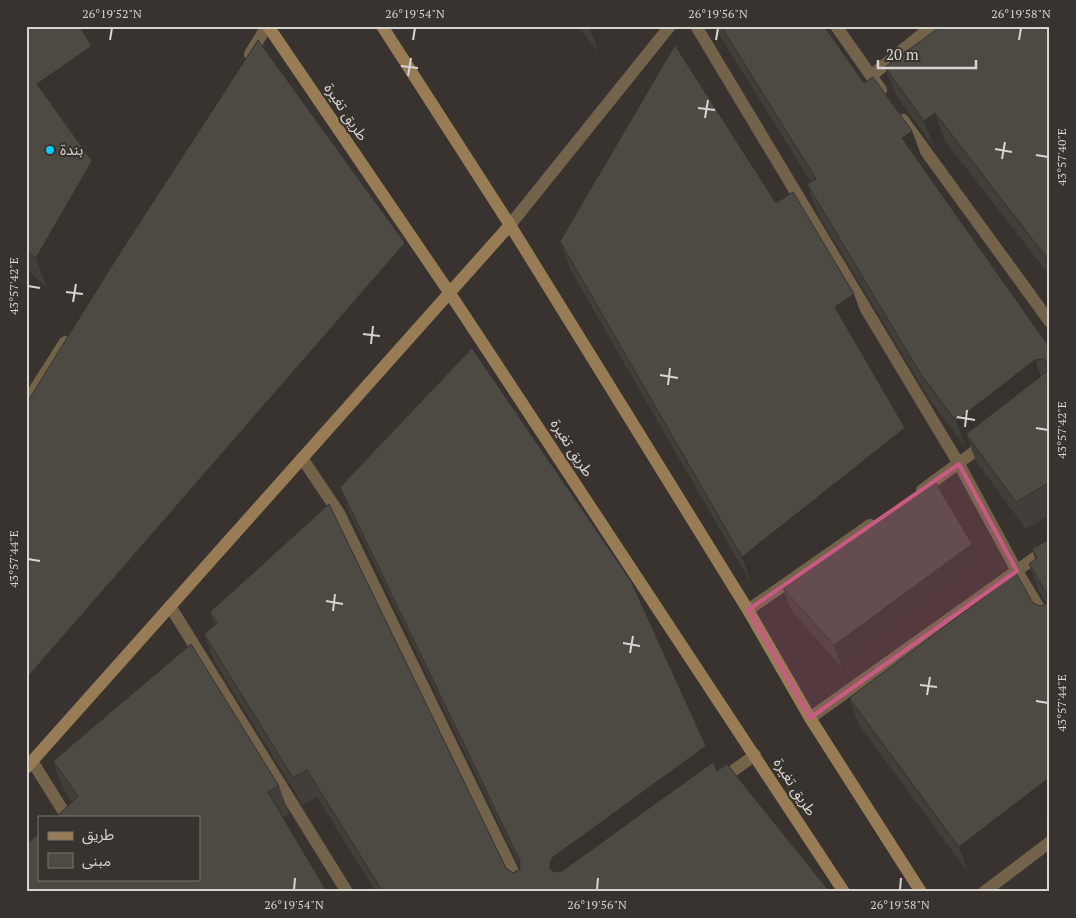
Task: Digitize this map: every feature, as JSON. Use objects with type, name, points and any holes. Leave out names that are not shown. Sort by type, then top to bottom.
[{"type":"main road","name":"طريق تغيرة","points":[[268,26],[450,292],[844,892]]},
{"type":"main road","points":[[382,26],[510,225],[748,610],[810,718],[922,892]]},
{"type":"main road","points":[[29,765],[510,225]]},
{"type":"street","points":[[240,68],[268,26]]},
{"type":"street","points":[[510,225],[670,26]]},
{"type":"street","points":[[696,26],[959,464],[1017,571],[1050,626]]},
{"type":"street","points":[[836,26],[1050,322]]},
{"type":"street","points":[[871,76],[932,26]]},
{"type":"street","points":[[26,403],[74,327]]},
{"type":"street","points":[[911,498],[997,435]]},
{"type":"street","points":[[302,458],[339,513],[523,892]]},
{"type":"street","points":[[748,610],[878,520]]},
{"type":"street","points":[[810,718],[1050,547]]},
{"type":"street","points":[[170,606],[347,892]]},
{"type":"street","points":[[708,789],[755,754]]},
{"type":"street","points":[[29,765],[66,816]]},
{"type":"street","points":[[984,892],[1050,842]]},
{"type":"highlighted area","points":[[959,464],[1017,571],[810,718],[748,610]]},
{"type":"building","name":"بندة","points":[[26,26],[79,26],[92,46],[37,84],[92,161],[36,258],[26,250]]},
{"type":"building","points":[[721,26],[824,26],[864,83],[873,77],[912,131],[902,138],[1050,348],[1050,482],[1016,502],[966,434],[1045,373],[1048,370],[1047,362],[1043,359],[1035,360],[956,421],[920,373],[807,184],[816,179]]},
{"type":"building","points":[[941,26],[1050,26],[1050,262],[935,113],[924,121],[885,67]]},
{"type":"building","points":[[258,40],[405,243],[26,679],[26,404],[116,259]]},
{"type":"building","points":[[675,45],[776,203],[793,192],[854,294],[835,307],[905,428],[742,557],[560,241]]},
{"type":"building","points":[[472,348],[631,581],[706,746],[552,858],[550,869],[554,872],[562,871],[713,762],[717,771],[727,764],[830,892],[383,892],[307,770],[293,778],[204,634],[217,623],[210,612],[329,504],[506,868],[513,873],[520,869],[520,861],[340,487]]},
{"type":"building","points":[[934,480],[972,544],[834,645],[783,588]]},
{"type":"building","points":[[1050,539],[1050,777],[959,847],[849,698],[1016,573],[1033,603],[1040,606],[1044,605],[1047,602],[1047,594],[1029,564],[1037,558],[1032,549]]},
{"type":"building","points":[[191,644],[279,786],[268,792],[327,892],[26,892],[26,845],[38,834],[38,880],[200,880],[200,816],[57,816],[78,796],[53,761]]},
{"type":"place","name":"بندة","points":[[50,150]]}]
